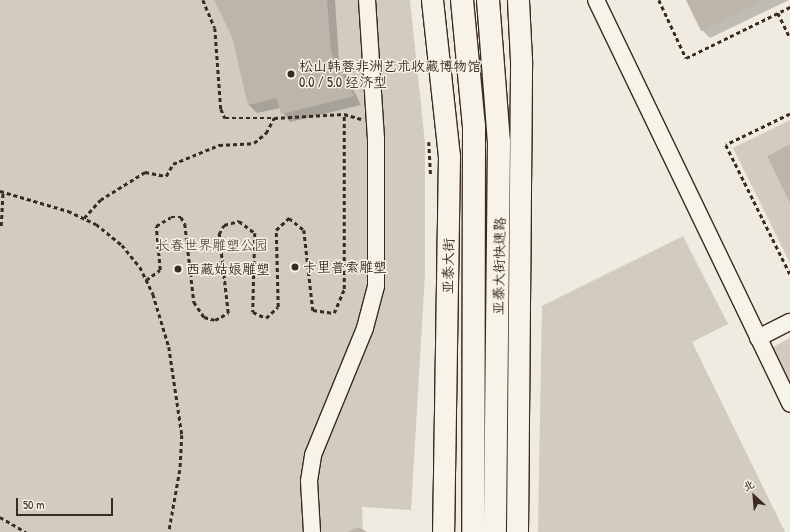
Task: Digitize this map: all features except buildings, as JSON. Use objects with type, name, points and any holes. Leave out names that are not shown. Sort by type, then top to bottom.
[{"type":"highway","name":"亚泰大街快速路","points":[[462,0],[474,126],[473,532]]},
{"type":"highway","name":"亚泰大街快速路","points":[[488,0],[499,134],[500,219],[495,532]]},
{"type":"main road","name":"亚泰大街","points":[[432,0],[449,156],[442,532]]},
{"type":"main road","points":[[517,532],[521,60],[518,0]]},
{"type":"lane","points":[[312,532],[309,481],[313,455],[365,328],[376,286],[375,124],[367,0]]},
{"type":"lane","points":[[596,0],[790,404]]},
{"type":"lane","points":[[758,338],[790,322]]},
{"type":"path","points":[[203,0],[215,28],[221,110],[226,118],[274,118],[344,114],[375,124]]},
{"type":"path","points":[[660,0],[686,58],[790,7]]},
{"type":"path","points":[[778,13],[790,38]]},
{"type":"path","points":[[146,280],[160,270],[156,226],[171,217],[181,217],[185,224],[194,302],[204,317],[215,320],[228,313],[219,234],[224,225],[239,221],[255,233],[252,312],[266,318],[278,307],[276,230],[289,218],[304,230],[313,310],[334,313],[344,288],[344,114]]},
{"type":"path","points":[[790,114],[726,145],[790,274]]},
{"type":"path","points":[[84,218],[100,200],[145,172],[166,176],[172,164],[219,145],[254,143],[266,133],[274,118]]},
{"type":"path","points":[[429,139],[431,177]]},
{"type":"path","points":[[1,226],[2,191],[84,218],[122,245],[146,280],[169,347],[182,435],[180,470],[169,532]]},
{"type":"path","points":[[0,517],[26,532]]},
{"type":"green space","name":"长春世界雕塑公园","points":[[0,0],[410,0],[425,143],[425,274],[411,510],[362,507],[363,532],[0,532]]},
{"type":"green space","points":[[790,120],[790,144],[767,156],[790,204],[790,263],[733,148]]},
{"type":"green space","points":[[683,236],[728,324],[692,342],[785,532],[538,532],[542,306]]},
{"type":"green space","points":[[790,338],[790,382],[773,347]]},
{"type":"place","name":"松山韩蓉非洲艺术收藏博物馆 0.0 / 5.0 经济型","points":[[291,74]]},
{"type":"place","name":"卡里普索雕塑","points":[[295,267]]},
{"type":"place","name":"西藏姑娘雕塑","points":[[178,269]]}]
